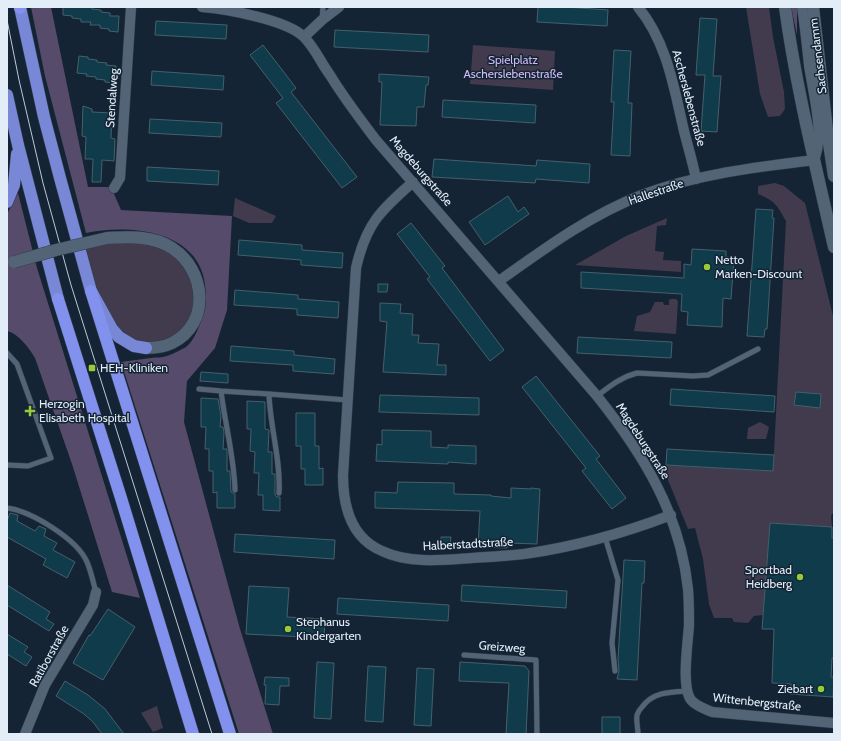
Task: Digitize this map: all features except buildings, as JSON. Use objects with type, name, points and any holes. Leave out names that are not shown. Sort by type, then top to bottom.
[{"type":"highway","points":[[20,7],[56,163],[91,291],[230,734]]},
{"type":"highway","points":[[7,95],[18,145],[58,299],[193,734]]},
{"type":"highway","points":[[7,202],[14,185],[18,145]]},
{"type":"highway","points":[[91,291],[112,329],[119,336],[134,346],[146,348]]},
{"type":"street","name":"Stendalweg","points":[[114,188],[120,178],[131,7]]},
{"type":"street","name":"Magdeburgstraße","points":[[202,7],[229,10],[255,16],[285,26],[304,37],[317,54],[328,74],[376,140],[597,396],[630,439],[655,479],[671,515],[682,553],[688,588],[689,623],[686,680],[687,691]]},
{"type":"street","points":[[304,37],[339,7]]},
{"type":"street","name":"Ascherslebenstraße","points":[[638,7],[644,14],[660,43],[672,78],[696,179]]},
{"type":"street","name":"Sachsendamm","points":[[784,7],[814,160],[834,247]]},
{"type":"street","name":"Sachsendamm","points":[[802,7],[809,64],[820,131],[818,151],[814,160]]},
{"type":"street","name":"Sachsendamm","points":[[813,7],[834,176]]},
{"type":"street","name":"Hallestraße","points":[[499,281],[554,242],[642,195],[696,179],[743,169],[832,158]]},
{"type":"street","name":"Halberstadtstraße","points":[[413,182],[379,215],[370,226],[360,248],[356,268],[342,475],[344,500],[356,531],[365,540],[381,551],[418,559],[459,559],[523,554],[578,544],[631,529],[671,515]]},
{"type":"street","points":[[11,263],[56,250],[107,238],[135,237],[160,242],[171,247],[179,253],[192,268],[196,276],[200,296],[199,309],[192,325],[186,333],[172,344],[156,348],[146,348]]},
{"type":"street","name":"Ratiborstraße","points":[[26,734],[45,685],[93,605],[96,592]]},
{"type":"street","name":"Wittenbergstraße","points":[[687,691],[691,700],[712,712],[834,724]]},
{"type":"lane","points":[[322,20],[323,7]]},
{"type":"lane","points":[[597,396],[620,379],[630,375],[638,373],[693,376],[708,375],[758,350]]},
{"type":"lane","points":[[7,354],[17,364],[51,458],[28,466],[7,465]]},
{"type":"lane","points":[[199,389],[347,400]]},
{"type":"lane","points":[[222,391],[234,469],[235,490]]},
{"type":"lane","points":[[269,394],[269,413],[280,479],[279,493]]},
{"type":"lane","points":[[7,508],[15,509],[49,525],[79,549],[87,561],[96,592]]},
{"type":"lane","points":[[605,537],[618,580],[612,643],[615,671]]},
{"type":"lane","name":"Greizweg","points":[[464,654],[536,660],[537,734]]},
{"type":"lane","points":[[638,734],[637,716],[639,710],[650,698],[665,692],[687,691]]},
{"type":"green space","points":[[746,7],[769,7],[773,37],[784,92],[785,109],[780,116],[768,117],[760,94]]},
{"type":"green space","name":"Spielplatz Ascherslebenstraße","points":[[473,45],[555,51],[553,90],[470,84]]},
{"type":"green space","points":[[775,183],[784,186],[805,203],[834,320],[834,511],[831,516],[832,527],[770,523],[763,615],[754,616],[748,623],[734,622],[732,618],[714,618],[709,604],[703,559],[695,528],[688,529],[668,480],[666,465],[773,471],[786,221],[775,204],[758,194],[758,186]]},
{"type":"green space","points":[[235,198],[276,216],[272,223],[249,223],[233,216]]},
{"type":"green space","points":[[667,218],[666,225],[657,226],[655,251],[664,252],[663,260],[681,261],[681,272],[575,265],[626,236]]},
{"type":"green space","points":[[134,243],[152,246],[169,253],[181,264],[189,277],[193,292],[193,306],[188,319],[180,330],[167,338],[146,342],[128,337],[116,325],[109,311],[99,297],[95,287],[85,249],[107,244]]},
{"type":"green space","points":[[676,299],[678,301],[676,334],[634,331],[637,316],[650,312],[655,302],[663,302],[664,305],[669,305],[669,300]]},
{"type":"green space","points":[[760,422],[769,427],[766,439],[747,439],[748,428]]},
{"type":"green space","points":[[157,706],[163,728],[153,732],[141,713]]},
{"type":"shaded area","points":[[31,7],[51,7],[88,187],[111,187],[121,210],[232,216],[227,310],[215,348],[187,381],[184,422],[240,629],[273,734],[239,734],[121,362],[165,357],[186,347],[194,338],[204,314],[206,298],[205,285],[200,267],[190,252],[176,242],[159,235],[141,231],[122,230],[103,230],[86,233],[45,76]]},
{"type":"shaded area","points":[[791,7],[797,7],[797,35]]},
{"type":"shaded area","points":[[18,193],[37,268],[140,598],[112,592],[72,464],[35,358],[20,338],[7,331],[7,214]]},
{"type":"tram line","points":[[7,20],[19,80],[43,183],[71,285],[212,734]]},
{"type":"place","name":"Netto Marken-Discount","points":[[707,267]]},
{"type":"place","name":"HEH-Kliniken","points":[[92,368]]},
{"type":"place","name":"Herzogin Elisabeth Hospital","points":[[30,411]]},
{"type":"place","name":"Sportbad Heidberg","points":[[800,577]]},
{"type":"place","name":"Stephanus Kindergarten","points":[[288,629]]},
{"type":"place","name":"Ziebart","points":[[821,689]]}]
